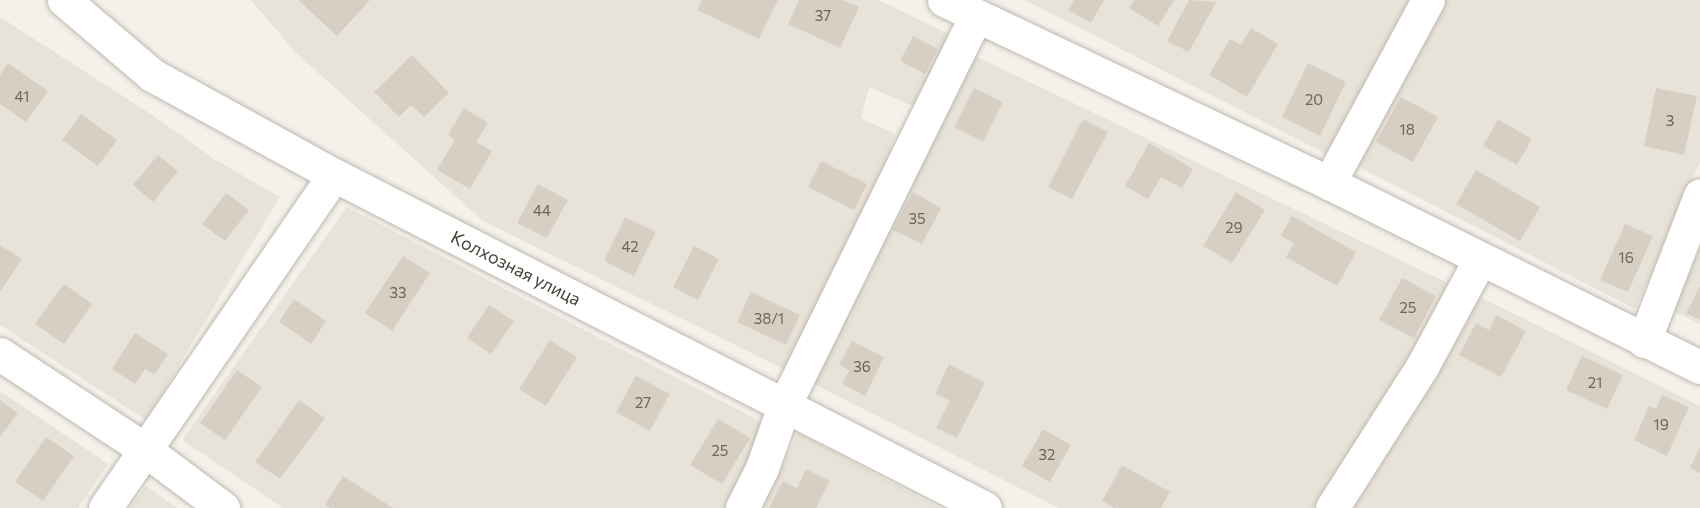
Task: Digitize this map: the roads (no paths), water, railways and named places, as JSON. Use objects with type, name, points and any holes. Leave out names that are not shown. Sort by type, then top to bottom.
[{"type":"street","name":"Колхозная улица","points":[[64,0],[152,75],[334,176],[985,508]]},
{"type":"street","points":[[944,0],[1329,183],[1700,368]]},
{"type":"street","points":[[1329,183],[1428,0]]},
{"type":"street","points":[[742,508],[762,468],[784,406],[976,16]]},
{"type":"street","points":[[105,508],[334,176]]},
{"type":"street","points":[[1644,341],[1700,195]]},
{"type":"street","points":[[1332,508],[1423,365],[1480,259]]},
{"type":"street","points":[[0,354],[144,449],[223,508]]}]
